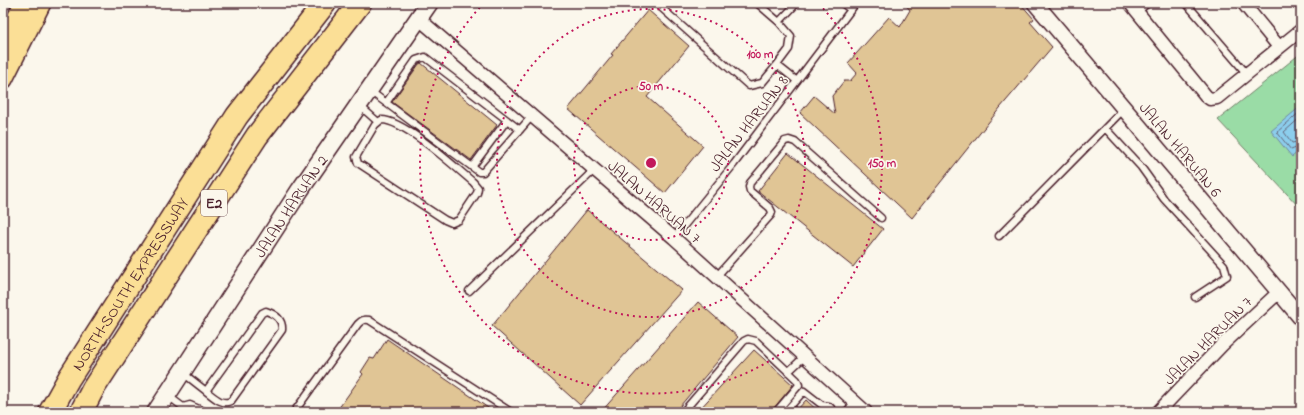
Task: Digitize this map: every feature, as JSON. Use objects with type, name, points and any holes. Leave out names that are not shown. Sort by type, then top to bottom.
[{"type":"highway","name":"NORTH–SOUTH EXPRESSWAY","points":[[50,412],[69,378],[237,116],[325,3]]},
{"type":"highway","name":"NORTH–SOUTH EXPRESSWAY","points":[[81,412],[94,389],[257,136],[360,3]]},
{"type":"main road","points":[[3,48],[24,3]]},
{"type":"main road","points":[[3,79],[41,3]]},
{"type":"main road","name":"JALAN HARUAN 2","points":[[156,412],[168,396],[300,190],[429,3]]},
{"type":"street","name":"JALAN HARUAN 6","points":[[1035,3],[1301,318]]},
{"type":"street","points":[[1243,3],[1279,47]]},
{"type":"street","points":[[1134,7],[1210,99],[1217,98],[1301,30]]},
{"type":"street","name":"JALAN HARUAN 7","points":[[418,18],[674,238],[866,412]]},
{"type":"street","name":"JALAN HARUAN 7","points":[[1158,412],[1222,345],[1279,292]]},
{"type":"lane","points":[[656,3],[749,86],[762,83],[789,49],[791,36],[757,3]]},
{"type":"lane","points":[[778,22],[797,3]]},
{"type":"lane","points":[[842,3],[851,10]]},
{"type":"lane","name":"JALAN HARUAN 8","points":[[674,238],[734,164],[856,3]]},
{"type":"lane","points":[[1134,7],[1148,3]]},
{"type":"lane","points":[[1186,3],[1246,74]]},
{"type":"lane","points":[[386,102],[416,60],[425,57],[520,130]]},
{"type":"lane","points":[[777,65],[797,81]]},
{"type":"lane","points":[[369,90],[479,172],[483,172],[532,116]]},
{"type":"lane","points":[[359,104],[378,122]]},
{"type":"lane","points":[[999,236],[1124,109]]},
{"type":"lane","points":[[381,120],[386,120],[408,130],[473,182],[478,188],[477,193],[459,220],[452,224],[358,163],[356,157],[378,122],[381,120]]},
{"type":"lane","points":[[472,167],[507,120]]},
{"type":"lane","points":[[1105,128],[1141,167],[1164,199],[1224,265],[1227,276],[1195,297]]},
{"type":"lane","points":[[717,276],[771,215],[772,212],[770,208],[750,191],[749,187],[750,183],[784,141],[789,140],[795,142],[881,218]]},
{"type":"lane","points":[[469,291],[594,170]]},
{"type":"lane","points":[[183,372],[206,391],[223,403],[231,401],[282,330],[283,324],[281,320],[266,310],[262,313],[206,391]]},
{"type":"lane","points":[[294,412],[362,320],[369,320],[511,412]]},
{"type":"lane","points":[[683,412],[744,341],[748,339],[756,341],[797,380],[799,385],[776,412]]},
{"type":"lane","points":[[788,372],[805,356]]},
{"type":"lane","points":[[786,412],[804,391],[822,405],[828,406],[835,412]]},
{"type":"lane","points":[[168,396],[184,409],[190,405],[206,412]]},
{"type":"lane","points":[[846,412],[855,402]]},
{"type":"green space","points":[[1301,53],[1301,209],[1218,120]]},
{"type":"water","points":[[1301,106],[1301,149],[1292,157],[1271,131]]},
{"type":"building","points":[[904,3],[1020,3],[1034,19],[1030,22],[1052,47],[1000,108],[912,218],[800,113],[814,96],[835,114],[832,96],[844,81],[850,81],[857,73],[848,63],[889,17],[900,27],[910,10]]},
{"type":"building","points":[[648,10],[689,46],[647,97],[703,146],[665,193],[568,109]]},
{"type":"building","points":[[421,63],[497,125],[471,160],[392,102]]},
{"type":"building","points":[[788,153],[883,229],[853,267],[758,191]]},
{"type":"building","points":[[587,210],[682,290],[580,405],[492,326]]},
{"type":"building","points":[[698,302],[738,337],[675,412],[601,412]]},
{"type":"building","points":[[387,339],[494,412],[336,412],[363,374],[361,372],[370,358],[374,359]]},
{"type":"building","points":[[754,350],[793,385],[772,412],[697,412]]},
{"type":"building","points":[[806,400],[819,412],[795,412]]}]
